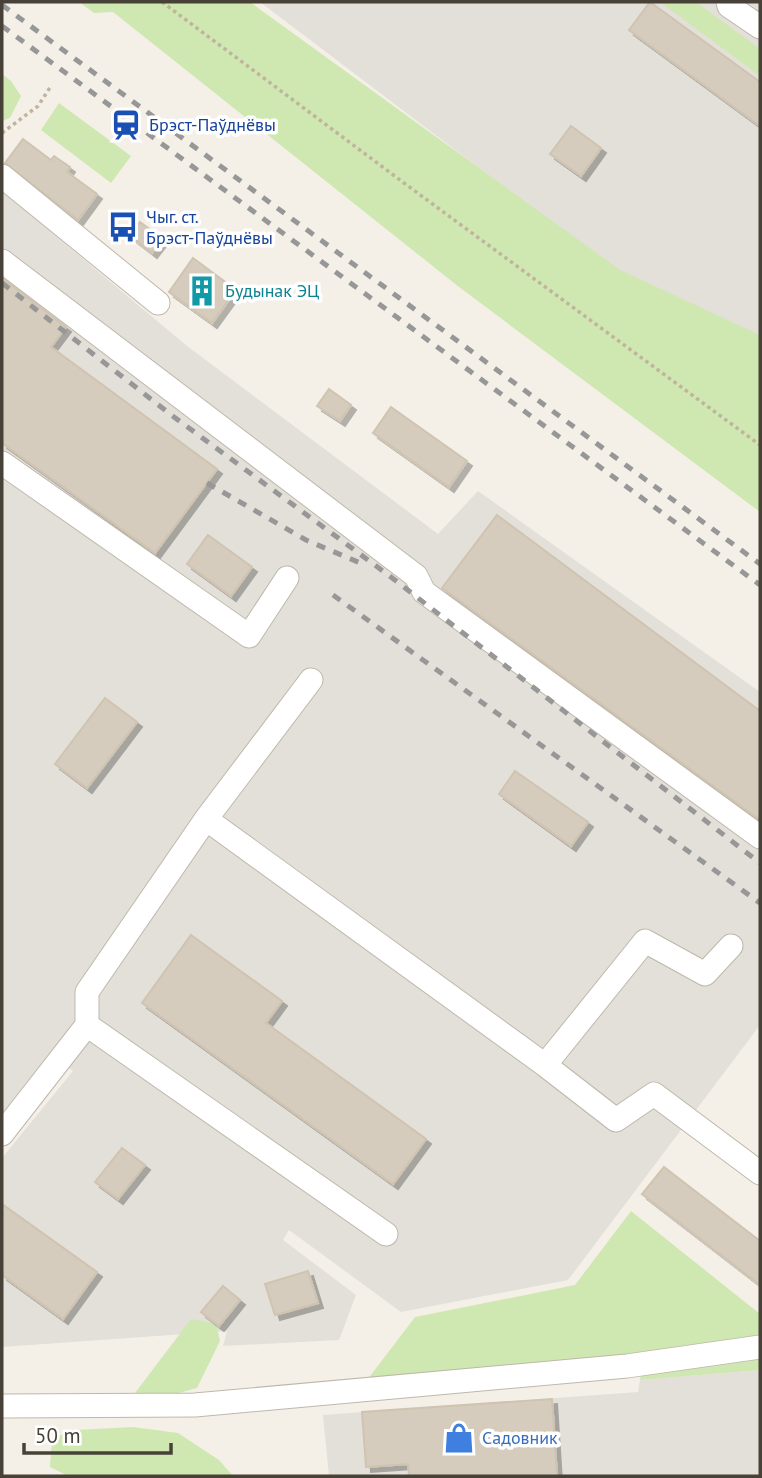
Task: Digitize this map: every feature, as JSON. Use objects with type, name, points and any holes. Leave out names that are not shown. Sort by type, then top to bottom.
[{"type":"street","points":[[728,2],[729,6],[760,27]]},
{"type":"street","points":[[2,176],[158,303]]},
{"type":"street","points":[[2,261],[415,576],[424,592],[760,837]]},
{"type":"street","points":[[2,463],[249,636],[287,578]]},
{"type":"street","points":[[2,1134],[88,1025],[87,992],[206,819],[311,680]]},
{"type":"street","points":[[206,819],[545,1065],[616,1120],[654,1094],[760,1173]]},
{"type":"street","points":[[545,1065],[645,941],[705,974],[731,946]]},
{"type":"street","points":[[88,1025],[386,1234]]},
{"type":"street","points":[[2,1406],[195,1405],[628,1366],[760,1347]]},
{"type":"path","points":[[162,2],[760,445]]},
{"type":"path","points":[[2,133],[38,106],[51,86]]},
{"type":"shaded area","points":[[260,2],[760,2],[760,381]]},
{"type":"shaded area","points":[[2,191],[187,346],[438,534],[478,491],[760,692],[760,1025],[568,1280],[401,1312],[289,1230],[283,1240],[356,1295],[339,1340],[223,1346],[227,1331],[2,1347],[2,1158],[73,1071],[49,1054],[2,1115]]},
{"type":"shaded area","points":[[760,1370],[760,1476],[329,1476],[323,1415],[638,1392],[640,1380]]},
{"type":"green space","points":[[79,2],[250,2],[620,270],[760,335],[760,512],[459,287],[113,12],[94,13]]},
{"type":"green space","points":[[660,2],[696,2],[760,49],[760,76]]},
{"type":"green space","points":[[2,74],[11,81],[21,96],[10,118],[2,121]]},
{"type":"green space","points":[[59,103],[131,156],[111,183],[41,130]]},
{"type":"green space","points":[[631,1211],[760,1314],[760,1370],[640,1380],[645,1358],[361,1388],[415,1317],[575,1285]]},
{"type":"green space","points":[[191,1319],[216,1324],[220,1341],[197,1388],[164,1397],[135,1393]]},
{"type":"green space","points":[[133,1427],[178,1433],[219,1460],[233,1476],[68,1476],[50,1467],[52,1438],[75,1430]]},
{"type":"building","points":[[650,2],[760,82],[760,126],[629,30]]},
{"type":"building","points":[[571,126],[601,148],[581,176],[550,154]]},
{"type":"building","points":[[23,139],[51,160],[54,156],[70,167],[67,172],[97,194],[78,220],[5,163]]},
{"type":"building","points":[[140,222],[163,239],[152,253],[130,236]]},
{"type":"building","name":"Будынак ЭЦ","points":[[193,258],[236,290],[212,323],[169,292]]},
{"type":"building","points":[[2,278],[66,327],[51,347],[217,469],[155,553],[2,443]]},
{"type":"building","points":[[329,389],[351,405],[340,421],[317,406]]},
{"type":"building","points":[[391,407],[467,461],[449,487],[373,433]]},
{"type":"building","points":[[497,515],[760,711],[760,814],[757,818],[442,588]]},
{"type":"building","points":[[208,535],[252,567],[231,596],[187,564]]},
{"type":"building","points":[[105,698],[137,722],[87,788],[55,764]]},
{"type":"building","points":[[515,771],[588,822],[571,846],[499,794]]},
{"type":"building","points":[[191,935],[282,1001],[266,1023],[426,1139],[393,1184],[142,1003]]},
{"type":"building","points":[[122,1148],[145,1165],[118,1199],[95,1182]]},
{"type":"building","points":[[664,1167],[760,1241],[760,1285],[642,1194]]},
{"type":"building","points":[[2,1204],[97,1272],[63,1319],[2,1275]]},
{"type":"building","points":[[308,1271],[318,1303],[275,1315],[265,1284]]},
{"type":"building","points":[[223,1286],[240,1300],[219,1326],[201,1312]]},
{"type":"building","name":"Садовник","points":[[552,1399],[557,1476],[409,1476],[408,1464],[366,1467],[362,1412]]},
{"type":"railway","points":[[2,5],[760,564]]},
{"type":"railway","points":[[2,26],[760,585]]},
{"type":"railway","points":[[2,283],[174,417],[387,574],[760,863]]},
{"type":"railway","points":[[207,483],[306,540],[365,565]]},
{"type":"railway","points":[[333,595],[760,903]]},
{"type":"place","name":"Брэст-Паўднёвы","points":[[126,125]]},
{"type":"place","name":"Чыг. ст. Брэст-Паўднёвы","points":[[123,227]]},
{"type":"place","name":"Будынак ЭЦ","points":[[202,291]]},
{"type":"place","name":"Садовник","points":[[459,1438]]}]
